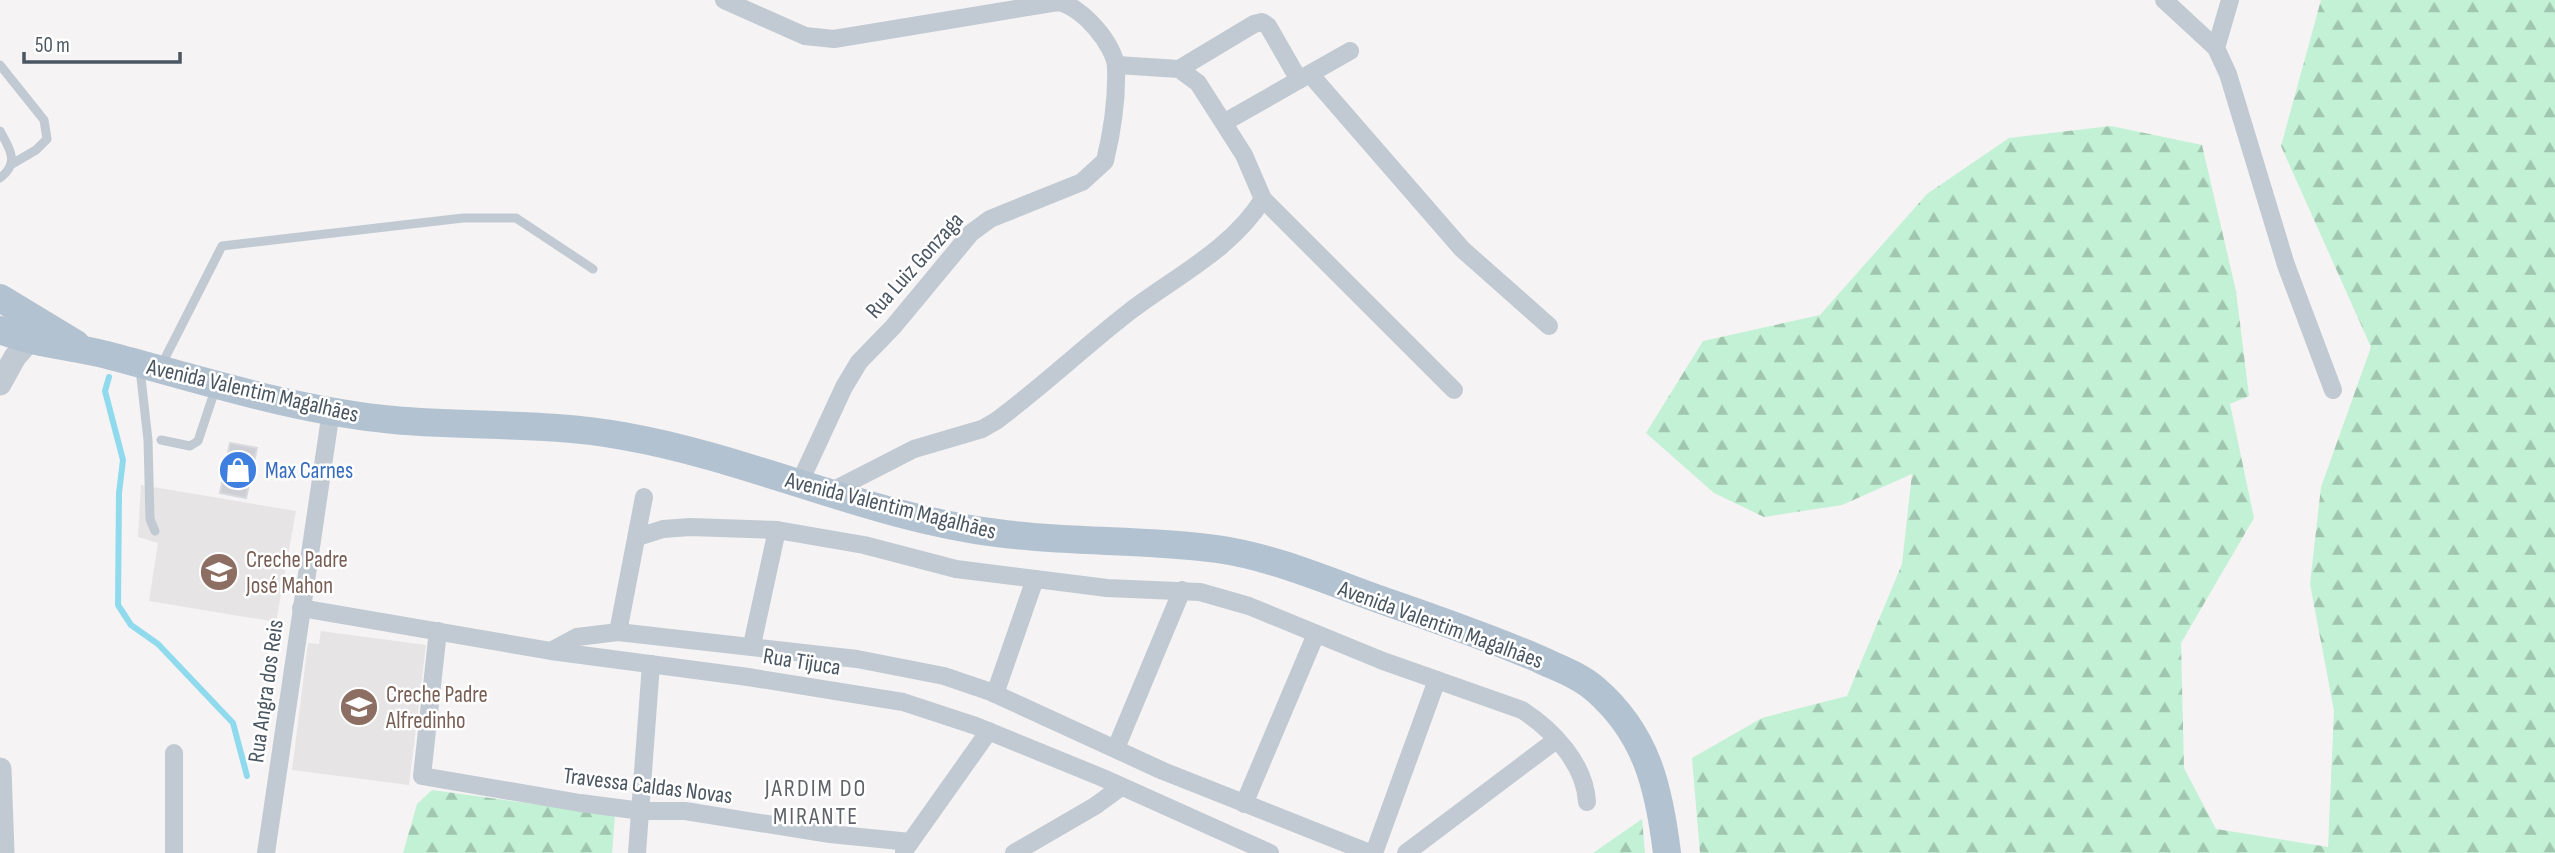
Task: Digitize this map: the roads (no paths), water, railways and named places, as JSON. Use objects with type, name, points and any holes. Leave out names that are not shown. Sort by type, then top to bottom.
[{"type":"main road","name":"Avenida Valentim Magalhães","points":[[0,298],[37,333]]},
{"type":"main road","name":"Avenida Valentim Magalhães","points":[[0,330],[37,333],[217,386],[331,411],[396,420],[622,435],[828,493],[994,533],[1223,550],[1272,562],[1500,643],[1574,675],[1608,701],[1639,744],[1661,800],[1667,853]]},
{"type":"street","points":[[724,0],[805,36],[834,39],[1059,2],[1071,3],[1094,25],[1117,65],[1179,69],[1198,83],[1225,122],[1263,199],[1454,390]]},
{"type":"street","points":[[2164,0],[2216,48],[2236,98],[2286,265],[2333,390]]},
{"type":"street","points":[[2216,48],[2230,8],[2230,0]]},
{"type":"street","points":[[1179,69],[1254,24],[1262,22],[1268,26],[1305,77],[1462,249],[1549,326]]},
{"type":"street","points":[[1225,122],[1350,51]]},
{"type":"street","name":"Rua Luiz Gonzaga","points":[[799,484],[844,387],[859,362],[893,327],[971,233],[990,219],[1082,181],[1105,161],[1117,65]]},
{"type":"street","points":[[828,493],[914,449],[982,429],[996,421],[1130,312],[1229,240],[1248,222],[1263,199]]},
{"type":"street","points":[[0,384],[15,357],[37,333]]},
{"type":"street","name":"Rua Angra dos Reis","points":[[266,853],[331,411]]},
{"type":"street","points":[[618,632],[644,497]]},
{"type":"street","points":[[638,537],[663,529],[690,527],[777,530],[864,545],[956,569],[1107,588],[1182,590],[1224,597],[1522,710],[1540,722],[1581,773],[1587,802]]},
{"type":"street","points":[[752,645],[777,530]]},
{"type":"street","points":[[995,694],[1035,579]]},
{"type":"street","points":[[1115,748],[1182,590]]},
{"type":"street","name":"Rua Tijuca","points":[[301,608],[551,652],[651,664],[903,702],[989,731],[1270,853]]},
{"type":"street","name":"Travessa Caldas Novas","points":[[438,631],[422,776],[642,811],[685,811],[906,848]]},
{"type":"street","points":[[551,652],[577,637],[618,632],[752,645],[896,665],[944,676],[995,694],[1244,804],[1372,853],[1437,680]]},
{"type":"street","points":[[1244,804],[1316,634]]},
{"type":"street","points":[[637,853],[651,664]]},
{"type":"street","points":[[906,848],[989,731]]},
{"type":"street","points":[[1406,853],[1556,740]]},
{"type":"street","points":[[174,753],[174,853]]},
{"type":"street","points":[[0,769],[3,853]]},
{"type":"street","points":[[1014,853],[1095,806],[1121,787]]},
{"type":"lane","points":[[0,65],[44,120],[47,139],[36,150],[12,164],[0,178]]},
{"type":"lane","points":[[0,131],[13,155],[12,164]]},
{"type":"lane","points":[[155,531],[150,519],[149,366],[222,246],[463,218],[516,218],[593,269]]},
{"type":"lane","points":[[161,440],[190,446],[198,441],[217,386]]},
{"type":"waterway","points":[[109,377],[105,391],[123,460],[119,493],[118,605],[131,625],[158,644],[233,723],[247,776]]},
{"type":"place","name":"Max Carnes","points":[[238,470]]},
{"type":"place","name":"Creche Padre José Mahon","points":[[219,572]]},
{"type":"place","name":"Creche Padre Alfredinho","points":[[359,707]]},
{"type":"district","name":"JARDIM DO MIRANTE","points":[[816,802]]}]
